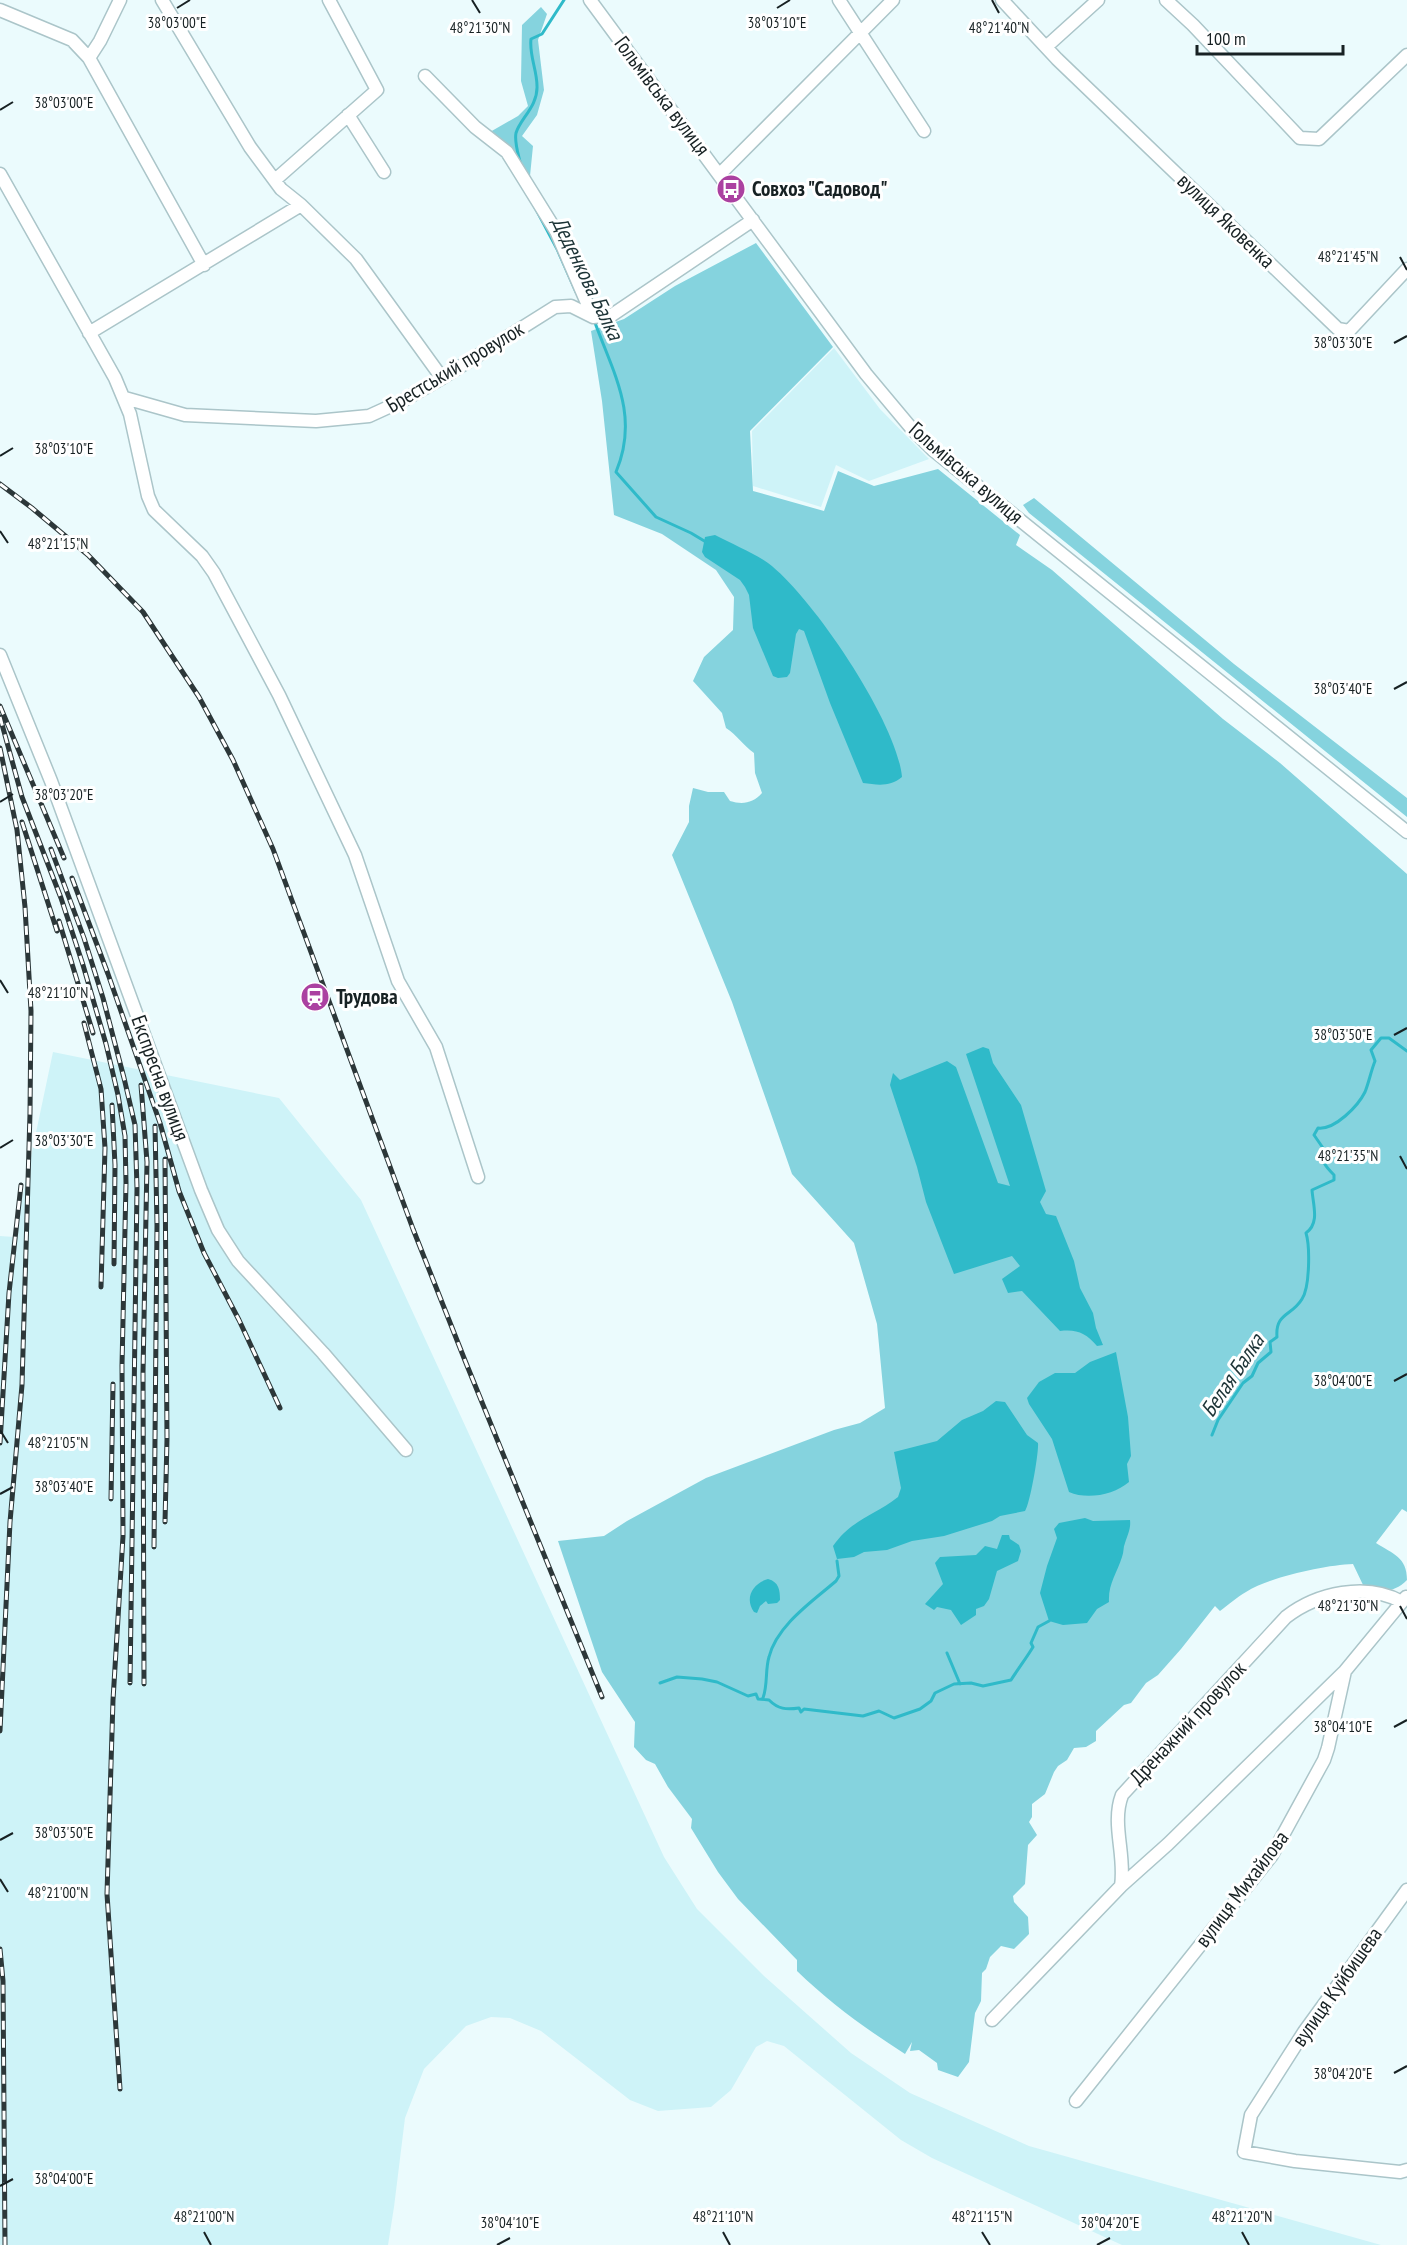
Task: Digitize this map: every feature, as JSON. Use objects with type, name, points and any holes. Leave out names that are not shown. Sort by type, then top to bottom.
[{"type":"street","points":[[89,58],[120,0]]},
{"type":"street","points":[[162,0],[250,147],[282,189],[356,259],[442,378]]},
{"type":"street","points":[[275,180],[377,90],[329,0]]},
{"type":"street","name":"Гольмівська вулиця","points":[[590,0],[866,374],[912,429],[933,450],[1407,832]]},
{"type":"street","points":[[839,0],[924,131]]},
{"type":"street","points":[[720,174],[893,0]]},
{"type":"street","name":"вулиця Яковенка","points":[[1002,0],[1046,47],[1338,329],[1349,331],[1407,269]]},
{"type":"street","points":[[1046,47],[1098,0]]},
{"type":"street","points":[[1166,0],[1193,25],[1300,138],[1319,139],[1407,55]]},
{"type":"street","points":[[0,10],[72,40],[89,58],[204,265]]},
{"type":"street","points":[[425,76],[475,128],[507,152],[556,231],[593,317],[612,315],[753,220]]},
{"type":"street","points":[[348,115],[384,172]]},
{"type":"street","points":[[0,174],[125,399],[148,496],[154,510],[202,556],[224,589],[279,695],[355,855],[398,981],[436,1047],[478,1177]]},
{"type":"street","points":[[89,333],[301,205]]},
{"type":"street","name":"Брестський провулок","points":[[125,399],[185,415],[316,421],[369,416],[404,400],[442,378],[555,307],[571,306],[593,317]]},
{"type":"street","name":"Експресна вулиця","points":[[0,655],[51,781],[201,1190],[218,1230],[238,1261],[323,1353],[406,1450]]},
{"type":"street","name":"Дренажний провулок","points":[[1121,1886],[1118,1813],[1122,1795],[1286,1617],[1306,1604],[1352,1591],[1405,1599]]},
{"type":"street","name":"вулиця Михайлова","points":[[1076,2101],[1272,1855],[1324,1760],[1345,1671],[1405,1599]]},
{"type":"street","points":[[992,2020],[1121,1886],[1168,1844],[1345,1671]]},
{"type":"street","name":"вулиця Куйбишева","points":[[1407,1890],[1322,2006],[1251,2115],[1246,2129],[1244,2151],[1295,2161],[1400,2172],[1407,2170]]},
{"type":"shaded area","points":[[541,7],[547,14],[538,40],[544,90],[537,115],[522,136],[533,146],[530,176],[490,132],[518,116],[528,106],[521,81],[522,25]]},
{"type":"shaded area","points":[[756,243],[833,347],[750,431],[753,491],[824,511],[838,471],[874,486],[938,469],[1020,535],[1016,545],[1052,570],[1223,719],[1280,763],[1407,874],[1407,1512],[1402,1509],[1376,1543],[1402,1561],[1407,1580],[1397,1588],[1376,1590],[1364,1587],[1353,1564],[1328,1567],[1269,1581],[1239,1596],[1220,1611],[1215,1606],[1158,1675],[1146,1683],[1131,1703],[1124,1705],[1096,1731],[1096,1741],[1086,1747],[1074,1748],[1067,1760],[1054,1772],[1045,1794],[1032,1804],[1032,1817],[1029,1822],[1037,1835],[1028,1845],[1025,1884],[1013,1896],[1014,1902],[1028,1917],[1029,1934],[1014,1949],[1001,1946],[990,1957],[982,1973],[981,2001],[975,2013],[969,2062],[958,2077],[938,2070],[937,2063],[919,2050],[910,2051],[912,2042],[905,2054],[835,2005],[797,1971],[797,1960],[738,1899],[718,1872],[691,1828],[692,1819],[668,1787],[655,1764],[646,1760],[634,1747],[635,1722],[602,1672],[558,1541],[604,1536],[706,1478],[834,1430],[860,1423],[885,1408],[877,1324],[854,1243],[792,1174],[732,1002],[672,855],[689,822],[689,806],[693,788],[708,792],[724,792],[730,801],[739,803],[751,801],[762,793],[755,773],[754,753],[726,728],[722,713],[693,681],[704,657],[733,630],[734,597],[716,570],[662,534],[614,515],[602,401],[591,331],[624,319],[675,286]]},
{"type":"shaded area","points":[[834,348],[880,409],[929,459],[869,481],[836,465],[821,507],[753,486],[752,431]]},
{"type":"shaded area","points":[[1034,498],[1234,664],[1407,798],[1407,817],[1029,513],[1023,505]]},
{"type":"shaded area","points":[[715,535],[768,563],[807,603],[850,662],[869,694],[897,753],[902,777],[888,784],[863,783],[830,703],[804,631],[799,629],[796,634],[790,673],[787,677],[773,676],[753,628],[749,595],[745,587],[740,580],[705,557],[702,552],[705,537]]},
{"type":"shaded area","points":[[983,1047],[989,1049],[993,1063],[1021,1105],[1046,1191],[1040,1202],[1046,1214],[1056,1216],[1074,1261],[1080,1288],[1093,1313],[1103,1345],[1097,1346],[1081,1333],[1060,1331],[1022,1291],[1008,1293],[1002,1279],[1020,1266],[1012,1256],[954,1274],[926,1202],[890,1085],[893,1073],[900,1080],[947,1061],[956,1067],[998,1183],[1010,1186],[966,1054]]},
{"type":"shaded area","points":[[53,1052],[279,1098],[361,1200],[664,1857],[697,1909],[764,1976],[851,2053],[910,2093],[1029,2146],[1381,2245],[1122,2245],[932,2158],[901,2140],[784,2046],[767,2041],[756,2047],[731,2090],[711,2107],[658,2111],[630,2100],[541,2031],[510,2018],[491,2017],[466,2026],[424,2069],[405,2118],[388,2245],[0,2245],[0,1236],[14,1237]]},
{"type":"shaded area","points":[[1116,1352],[1128,1417],[1131,1456],[1127,1464],[1129,1482],[1116,1490],[1100,1495],[1084,1496],[1069,1492],[1052,1439],[1027,1398],[1039,1382],[1055,1373],[1075,1373],[1090,1362]]},
{"type":"shaded area","points":[[996,1401],[1005,1402],[1027,1435],[1038,1443],[1034,1478],[1025,1511],[1000,1516],[992,1521],[944,1536],[912,1541],[887,1550],[864,1552],[854,1557],[837,1559],[833,1546],[840,1537],[898,1497],[901,1488],[894,1452],[937,1441],[962,1420],[983,1411]]},
{"type":"shaded area","points":[[1085,1518],[1093,1521],[1130,1520],[1130,1528],[1123,1555],[1111,1584],[1109,1602],[1097,1609],[1087,1623],[1063,1625],[1049,1621],[1040,1593],[1057,1538],[1054,1529],[1059,1523]]},
{"type":"shaded area","points":[[1002,1535],[1009,1535],[1010,1539],[1019,1545],[1021,1551],[1018,1561],[997,1571],[989,1599],[984,1606],[976,1609],[976,1615],[961,1625],[951,1610],[937,1607],[934,1610],[925,1604],[943,1584],[935,1563],[940,1557],[976,1555],[985,1546],[997,1549]]},
{"type":"shaded area","points":[[768,1579],[775,1582],[778,1587],[780,1600],[777,1603],[768,1604],[766,1601],[757,1613],[754,1612],[750,1596],[758,1584]]},
{"type":"waterway","name":"Деденкова Балка","points":[[521,166],[516,133],[537,93],[531,39],[542,34],[564,0]]},
{"type":"waterway","name":"Деденкова Балка","points":[[530,198],[557,249],[576,292]]},
{"type":"waterway","name":"Деденкова Балка","points":[[594,320],[616,376],[625,413],[623,451],[616,472],[656,517],[706,542]]},
{"type":"waterway","name":"Белая Балка","points":[[1212,1435],[1218,1420],[1243,1383],[1252,1376],[1258,1363],[1271,1352],[1270,1342],[1277,1337],[1281,1319],[1298,1305],[1305,1293],[1308,1266],[1306,1233],[1314,1219],[1312,1190],[1334,1180],[1334,1175],[1323,1159],[1323,1148],[1314,1135],[1318,1128],[1332,1125],[1345,1116],[1362,1098],[1375,1061],[1371,1050],[1381,1038],[1389,1038],[1407,1051]]},
{"type":"waterway","points":[[763,1698],[773,1645],[788,1624],[836,1581],[839,1576],[837,1561]]},
{"type":"waterway","points":[[660,1683],[677,1677],[702,1679],[717,1682],[748,1696],[756,1694],[758,1699],[769,1700],[782,1708],[799,1708],[801,1712],[804,1709],[863,1716],[879,1711],[894,1718],[920,1709],[931,1701],[935,1693],[954,1684],[971,1683],[983,1686],[1011,1680],[1033,1647],[1031,1643],[1038,1627],[1049,1621]]},
{"type":"waterway","points":[[947,1653],[960,1684]]},
{"type":"railway","points":[[0,484],[88,555],[143,612],[199,697],[233,760],[273,849],[413,1229],[602,1697]]},
{"type":"railway","points":[[0,706],[64,858]]},
{"type":"railway","points":[[0,717],[22,797],[61,898],[83,965],[106,1044],[125,1136],[122,1366],[123,1536],[113,1700],[107,1894],[120,2089]]},
{"type":"railway","points":[[0,748],[17,830],[25,907],[31,1011],[22,1385],[10,1522],[0,1731]]},
{"type":"railway","points":[[22,822],[57,931]]},
{"type":"railway","points":[[51,849],[84,938],[103,998],[135,1125],[137,1188],[130,1683]]},
{"type":"railway","points":[[72,878],[160,1123],[179,1191],[204,1253],[239,1320],[280,1408]]},
{"type":"railway","points":[[59,921],[93,1033]]},
{"type":"railway","points":[[84,1023],[101,1089],[105,1148],[101,1287]]},
{"type":"railway","points":[[141,1085],[147,1162],[143,1373],[144,1684]]},
{"type":"railway","points":[[112,1105],[115,1165],[114,1264]]},
{"type":"railway","points":[[154,1547],[157,1225],[155,1126]]},
{"type":"railway","points":[[165,1159],[167,1439],[165,1522]]},
{"type":"railway","points":[[0,1443],[9,1293],[21,1185]]},
{"type":"railway","points":[[111,1499],[113,1384]]},
{"type":"railway","points":[[0,1949],[3,1981],[5,2245]]},
{"type":"place","name":"Совхоз \"Садовод\"","points":[[731,189]]},
{"type":"place","name":"Трудова","points":[[315,997]]}]
